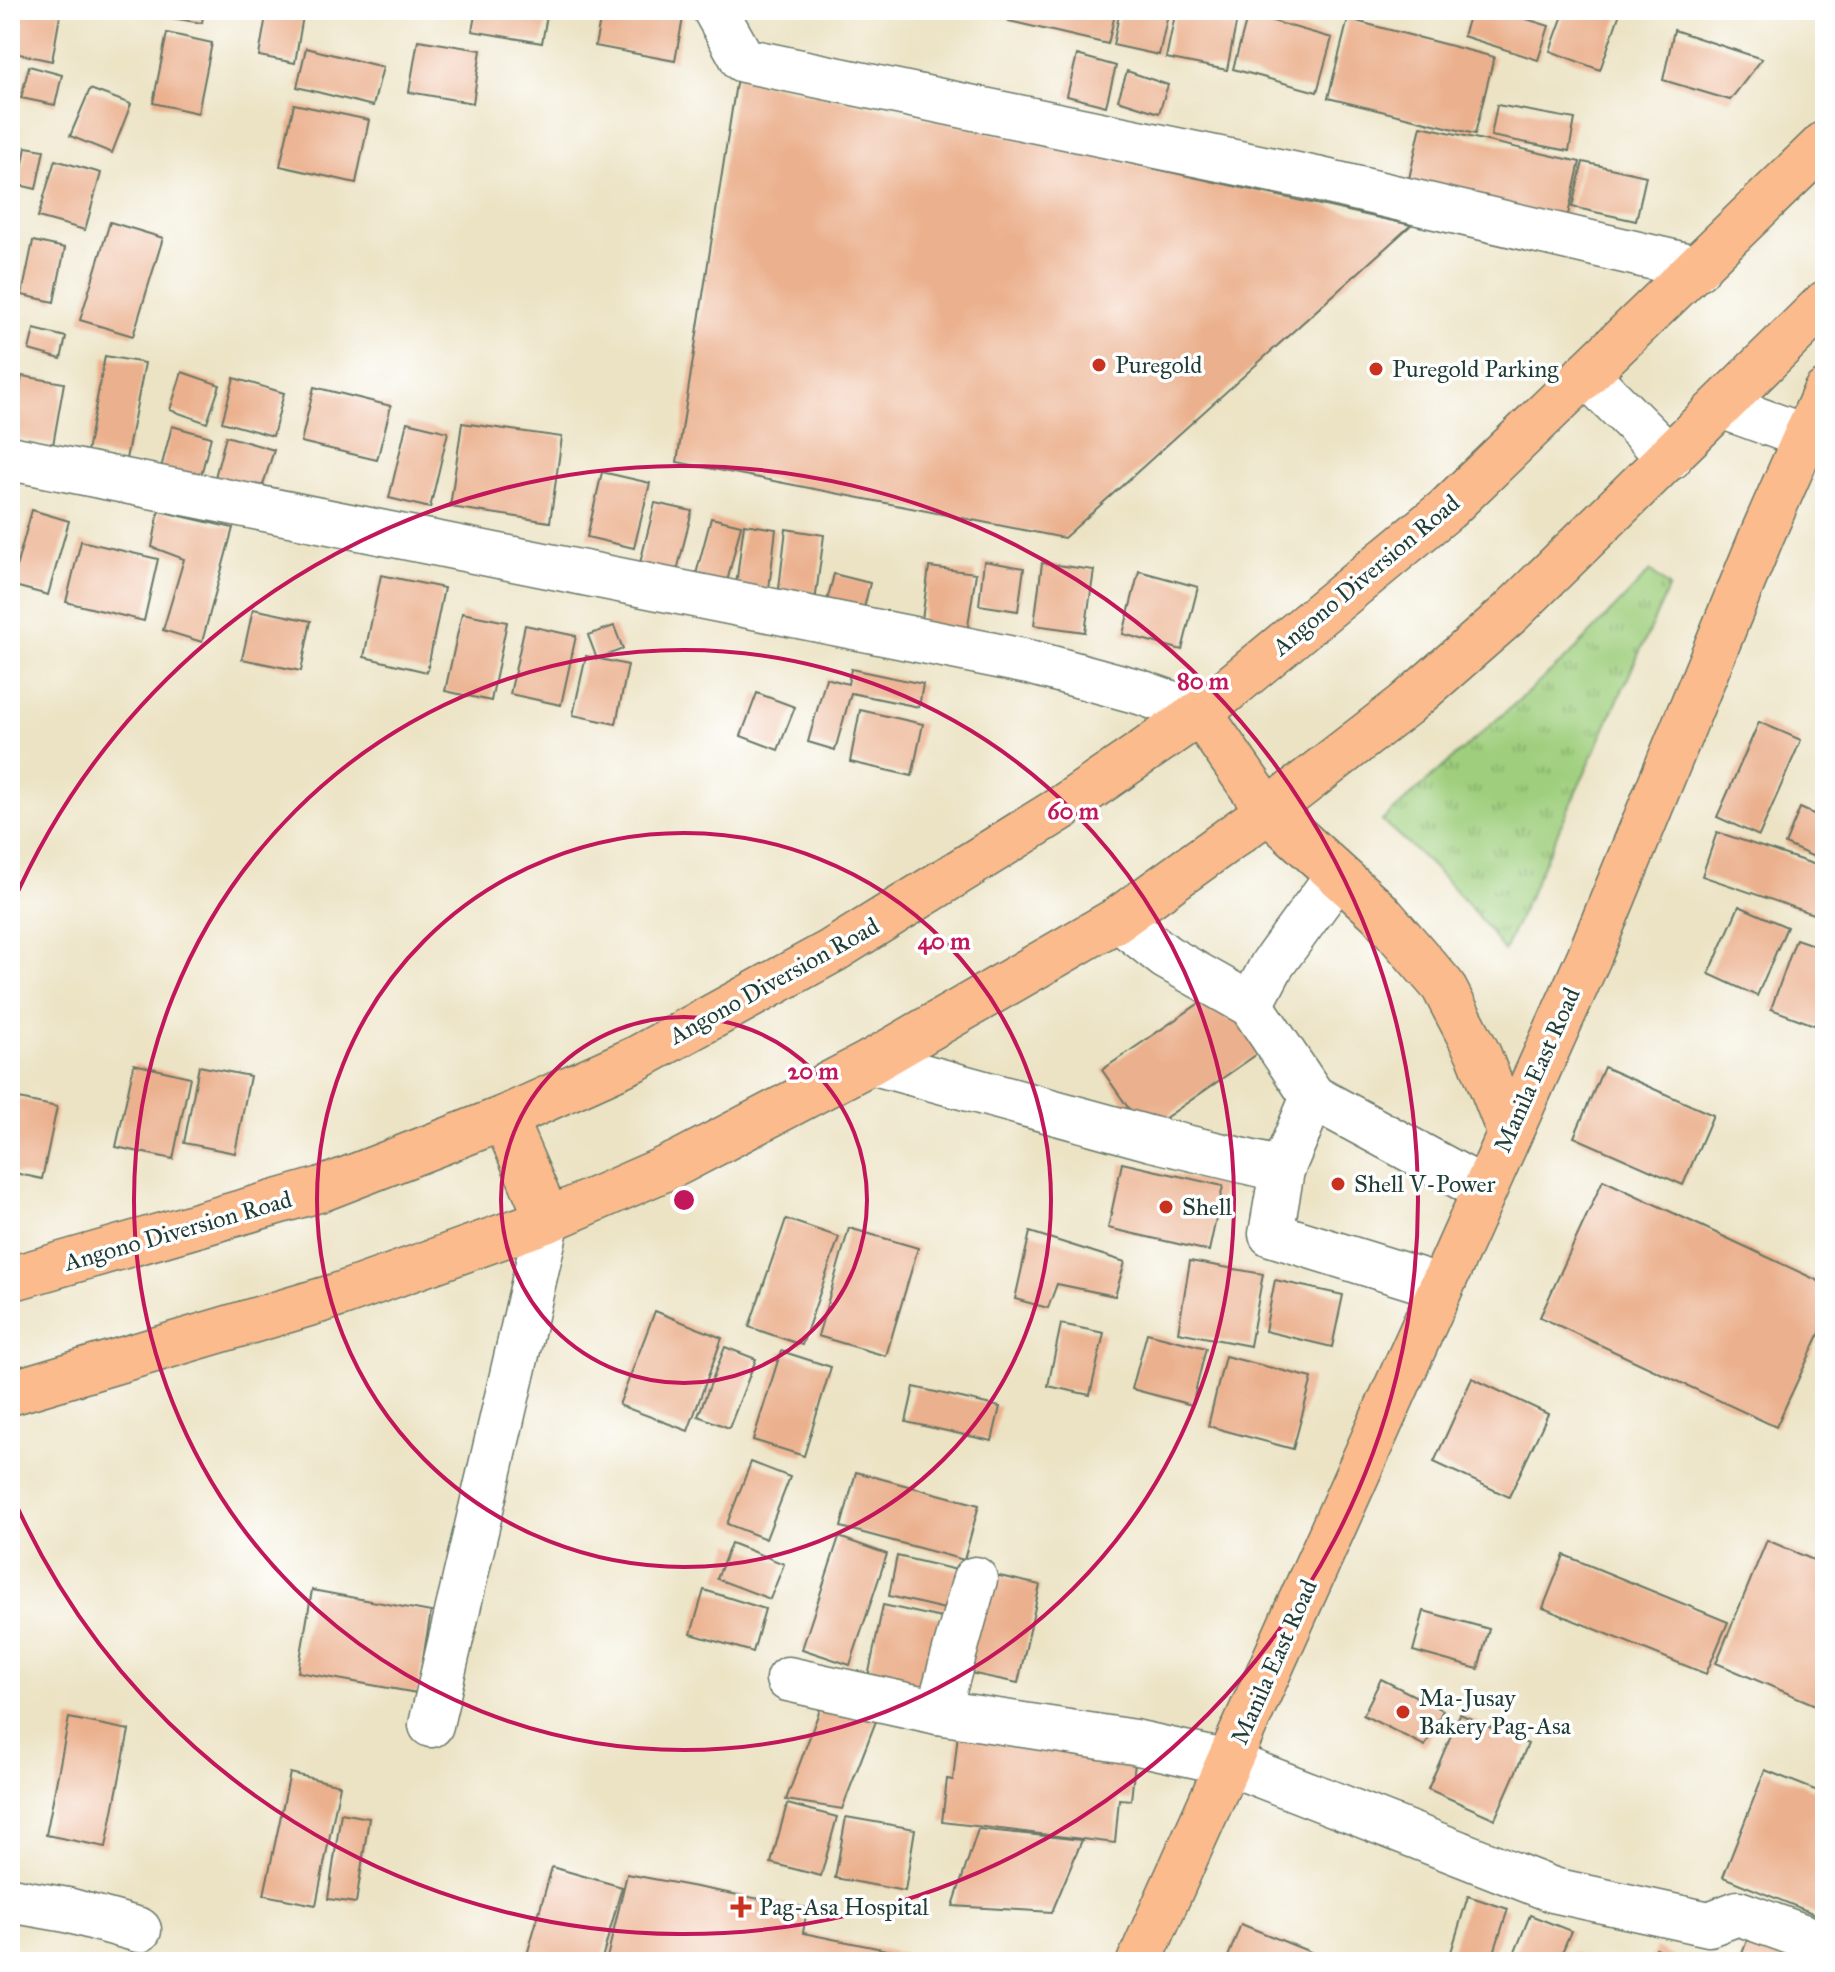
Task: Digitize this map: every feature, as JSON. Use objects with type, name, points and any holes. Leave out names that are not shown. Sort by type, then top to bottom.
[{"type":"main road","name":"Angono Diversion Road","points":[[10,1279],[322,1189],[504,1118],[637,1058],[832,951],[1060,809],[1200,713],[1447,509],[1825,143]]},
{"type":"main road","points":[[10,1393],[339,1295],[548,1220],[678,1163],[871,1062],[1118,919],[1268,811],[1405,705],[1510,613],[1825,303]]},
{"type":"main road","name":"Manila East Road","points":[[1139,1962],[1439,1286],[1589,957],[1815,440],[1825,392]]},
{"type":"main road","points":[[1200,713],[1268,811],[1379,912],[1443,986],[1479,1055],[1509,1132]]},
{"type":"main road","points":[[504,1118],[548,1220]]},
{"type":"street","points":[[715,10],[743,60],[1300,176],[1698,268]]},
{"type":"street","points":[[1586,374],[1670,458]]},
{"type":"street","points":[[1721,406],[1815,440]]},
{"type":"street","points":[[10,458],[1033,663],[1140,692],[1200,713]]},
{"type":"street","points":[[1251,1005],[1272,965],[1337,876]]},
{"type":"street","points":[[1118,919],[1166,957],[1251,1005],[1313,1097],[1483,1189]]},
{"type":"street","points":[[871,1062],[1137,1135],[1282,1170]]},
{"type":"street","points":[[1313,1097],[1282,1170],[1271,1234],[1439,1286]]},
{"type":"street","points":[[431,1725],[548,1220]]},
{"type":"street","points":[[938,1712],[975,1579]]},
{"type":"street","points":[[788,1679],[938,1712],[1134,1742],[1229,1763],[1553,1890],[1709,1924],[1738,1913],[1825,1944]]},
{"type":"street","points":[[10,1900],[67,1910],[139,1930]]},
{"type":"green space","points":[[1650,571],[1669,587],[1504,951],[1448,882],[1382,821],[1571,654]]},
{"type":"building","points":[[18,10],[61,10],[52,61],[10,52]]},
{"type":"building","points":[[155,10],[204,10],[202,23],[154,15]]},
{"type":"building","points":[[267,10],[304,10],[295,63],[259,56]]},
{"type":"building","points":[[476,10],[548,10],[542,43],[472,31]]},
{"type":"building","points":[[602,10],[640,10],[683,18],[675,61],[595,46]]},
{"type":"building","points":[[968,10],[1006,10],[1004,19]]},
{"type":"building","points":[[1011,10],[1116,10],[1108,44],[1009,21]]},
{"type":"building","points":[[1120,10],[1169,10],[1159,55],[1113,45]]},
{"type":"building","points":[[1176,10],[1218,10],[1238,14],[1227,70],[1166,58]]},
{"type":"building","points":[[1471,10],[1497,10],[1549,26],[1538,60],[1463,36]]},
{"type":"building","points":[[1565,10],[1621,10],[1600,70],[1550,51]]},
{"type":"building","points":[[1248,14],[1332,38],[1317,92],[1233,69]]},
{"type":"building","points":[[1348,19],[1494,57],[1475,134],[1328,98]]},
{"type":"building","points":[[1674,30],[1762,59],[1730,100],[1663,80]]},
{"type":"building","points":[[167,33],[212,43],[198,113],[153,103]]},
{"type":"building","points":[[418,40],[481,50],[473,103],[409,92]]},
{"type":"building","points":[[306,48],[383,67],[373,106],[297,87]]},
{"type":"building","points":[[1077,55],[1116,66],[1106,106],[1067,96]]},
{"type":"building","points":[[10,64],[17,65],[11,89],[10,89]]},
{"type":"building","points":[[29,66],[62,75],[55,105],[21,98]]},
{"type":"building","points":[[1127,71],[1168,85],[1159,113],[1118,100]]},
{"type":"building","name":"Puregold","points":[[737,77],[1411,225],[1064,538],[677,462]]},
{"type":"building","points":[[90,89],[131,104],[112,153],[70,136]]},
{"type":"building","points":[[294,104],[369,120],[356,183],[280,166]]},
{"type":"building","points":[[1497,105],[1575,119],[1569,151],[1491,136]]},
{"type":"building","points":[[1421,126],[1580,162],[1567,219],[1408,183]]},
{"type":"building","points":[[26,147],[44,150],[36,189],[19,185]]},
{"type":"building","points":[[55,160],[101,173],[85,230],[38,217]]},
{"type":"building","points":[[1583,162],[1646,176],[1636,221],[1572,207]]},
{"type":"building","points":[[110,222],[163,238],[133,336],[80,320]]},
{"type":"building","points":[[33,241],[65,248],[54,302],[22,295]]},
{"type":"building","points":[[34,329],[66,337],[61,359],[29,350]]},
{"type":"building","points":[[105,356],[145,363],[126,459],[87,452]]},
{"type":"building","points":[[182,372],[220,385],[207,423],[170,410]]},
{"type":"building","points":[[22,376],[64,383],[53,445],[10,437]]},
{"type":"building","points":[[234,378],[284,393],[273,436],[222,422]]},
{"type":"building","points":[[314,387],[391,406],[377,460],[301,442]]},
{"type":"building","points":[[407,422],[448,432],[430,508],[389,498]]},
{"type":"building","points":[[462,423],[562,437],[550,522],[450,507]]},
{"type":"building","points":[[172,426],[211,437],[200,479],[161,468]]},
{"type":"building","points":[[226,436],[274,450],[261,491],[215,477]]},
{"type":"building","points":[[602,472],[650,483],[634,548],[587,537]]},
{"type":"building","points":[[655,503],[692,511],[676,575],[639,567]]},
{"type":"building","points":[[32,510],[69,521],[48,595],[11,585]]},
{"type":"building","points":[[159,511],[233,528],[202,642],[163,630],[184,559],[152,547]]},
{"type":"building","points":[[711,518],[741,525],[726,586],[695,578]]},
{"type":"building","points":[[744,524],[776,529],[769,589],[736,585]]},
{"type":"building","points":[[786,529],[824,535],[815,602],[778,597]]},
{"type":"building","points":[[81,541],[158,559],[144,621],[66,602]]},
{"type":"building","points":[[984,561],[1024,568],[1018,611],[979,605]]},
{"type":"building","points":[[1042,563],[1094,570],[1085,632],[1034,625]]},
{"type":"building","points":[[929,567],[976,573],[967,633],[921,627]]},
{"type":"building","points":[[1139,571],[1198,587],[1182,650],[1123,634]]},
{"type":"building","points":[[834,574],[870,583],[860,625],[823,616]]},
{"type":"building","points":[[381,575],[444,588],[427,672],[364,657]]},
{"type":"building","points":[[253,609],[311,621],[301,671],[242,659]]},
{"type":"building","points":[[462,613],[507,622],[491,701],[445,691]]},
{"type":"building","points":[[525,625],[576,636],[561,705],[510,694]]},
{"type":"building","points":[[614,626],[623,649],[597,659],[588,635]]},
{"type":"building","points":[[586,656],[628,665],[616,724],[573,715]]},
{"type":"building","points":[[851,669],[923,684],[919,707],[851,693],[835,750],[808,742],[826,678],[848,684]]},
{"type":"building","points":[[757,693],[795,707],[778,750],[741,736]]},
{"type":"building","points":[[860,710],[923,724],[912,776],[850,762]]},
{"type":"building","points":[[1759,722],[1801,740],[1759,836],[1717,817]]},
{"type":"building","points":[[1800,808],[1825,819],[1825,862],[1785,844]]},
{"type":"building","points":[[1717,832],[1825,868],[1825,889],[1816,915],[1702,876]]},
{"type":"building","points":[[1739,906],[1787,927],[1757,996],[1709,974]]},
{"type":"building","points":[[1796,939],[1825,949],[1825,1029],[1771,1009]]},
{"type":"building","name":"Shell","points":[[1220,989],[1263,1050],[1145,1132],[1102,1070]]},
{"type":"building","points":[[134,1064],[190,1077],[173,1159],[116,1147]]},
{"type":"building","points":[[199,1066],[250,1076],[235,1153],[184,1143]]},
{"type":"building","points":[[1604,1067],[1713,1115],[1683,1185],[1574,1137]]},
{"type":"building","points":[[10,1097],[57,1107],[42,1179],[10,1172]]},
{"type":"building","name":"Shell","points":[[1122,1163],[1223,1186],[1209,1251],[1108,1228]]},
{"type":"building","points":[[1603,1180],[1825,1284],[1825,1322],[1776,1427],[1540,1317]]},
{"type":"building","points":[[786,1219],[839,1237],[802,1345],[749,1327]]},
{"type":"building","points":[[849,1228],[918,1248],[886,1356],[818,1336]]},
{"type":"building","points":[[1030,1232],[1125,1262],[1115,1296],[1057,1284],[1048,1308],[1015,1299]]},
{"type":"building","points":[[1190,1261],[1263,1274],[1250,1346],[1178,1332]]},
{"type":"building","points":[[1275,1280],[1343,1295],[1332,1347],[1265,1331]]},
{"type":"building","points":[[655,1311],[722,1338],[688,1431],[619,1405]]},
{"type":"building","points":[[1061,1324],[1104,1333],[1090,1395],[1048,1386]]},
{"type":"building","points":[[1147,1333],[1206,1348],[1192,1405],[1132,1389]]},
{"type":"building","points":[[725,1347],[756,1359],[729,1428],[698,1416]]},
{"type":"building","points":[[781,1351],[831,1367],[804,1456],[753,1440]]},
{"type":"building","points":[[1225,1356],[1312,1378],[1293,1449],[1208,1426]]},
{"type":"building","points":[[1472,1378],[1548,1414],[1509,1497],[1434,1462]]},
{"type":"building","points":[[914,1387],[1000,1407],[992,1441],[906,1422]]},
{"type":"building","points":[[751,1462],[790,1477],[766,1539],[727,1524]]},
{"type":"building","points":[[856,1472],[979,1505],[964,1560],[841,1527]]},
{"type":"building","points":[[839,1537],[887,1554],[850,1665],[802,1649]]},
{"type":"building","points":[[1767,1540],[1825,1565],[1825,1709],[1716,1663]]},
{"type":"building","points":[[731,1543],[784,1564],[770,1599],[717,1579]]},
{"type":"building","points":[[1564,1555],[1728,1622],[1706,1674],[1543,1608]]},
{"type":"building","points":[[897,1556],[961,1571],[953,1611],[889,1596]]},
{"type":"building","points":[[986,1573],[1040,1585],[1018,1683],[965,1672]]},
{"type":"building","points":[[312,1590],[431,1612],[417,1693],[298,1672]]},
{"type":"building","points":[[704,1590],[765,1609],[753,1652],[691,1634]]},
{"type":"building","points":[[883,1605],[946,1619],[929,1696],[867,1682]]},
{"type":"building","points":[[1424,1611],[1489,1629],[1478,1669],[1413,1651]]},
{"type":"building","name":"Ma-Jusay Bakery Pag-Asa","points":[[1381,1679],[1443,1710],[1425,1746],[1363,1715]]},
{"type":"building","points":[[828,1688],[881,1708],[842,1809],[786,1800]]},
{"type":"building","points":[[1460,1714],[1528,1744],[1495,1819],[1428,1789]]},
{"type":"building","points":[[69,1718],[129,1730],[106,1847],[46,1835]]},
{"type":"building","points":[[959,1724],[1137,1744],[1131,1800],[1119,1799],[1115,1843],[942,1822],[947,1779],[953,1780]]},
{"type":"building","points":[[1765,1770],[1825,1794],[1825,1918],[1723,1877]]},
{"type":"building","points":[[290,1773],[340,1785],[316,1905],[264,1895]]},
{"type":"building","points":[[787,1804],[837,1817],[821,1876],[771,1863]]},
{"type":"building","points":[[341,1813],[369,1818],[356,1903],[328,1899]]},
{"type":"building","points":[[846,1817],[915,1829],[905,1891],[835,1878]]},
{"type":"building","points":[[978,1829],[1082,1840],[1052,1912],[953,1906]]},
{"type":"building","points":[[552,1867],[622,1887],[601,1962],[525,1962]]},
{"type":"building","points":[[627,1874],[807,1908],[803,1933],[946,1962],[606,1962]]},
{"type":"building","points":[[1468,1896],[1508,1909],[1491,1962],[1448,1962]]},
{"type":"building","points":[[1530,1915],[1571,1931],[1558,1962],[1511,1962]]},
{"type":"building","points":[[1241,1924],[1318,1955],[1336,1962],[1226,1962]]},
{"type":"building","points":[[1749,1935],[1815,1962],[1739,1962]]},
{"type":"building","points":[[1656,1948],[1684,1962],[1649,1962]]},
{"type":"building","points":[[1572,1952],[1600,1961],[1600,1962],[1569,1962]]},
{"type":"place","name":"Puregold","points":[[1099,365]]},
{"type":"place","name":"Puregold Parking","points":[[1376,369]]},
{"type":"place","name":"Shell V-Power","points":[[1338,1184]]},
{"type":"place","name":"Shell","points":[[1166,1207]]},
{"type":"place","name":"Ma-Jusay Bakery Pag-Asa","points":[[1403,1712]]},
{"type":"place","name":"Pag-Asa Hospital","points":[[741,1907]]}]
